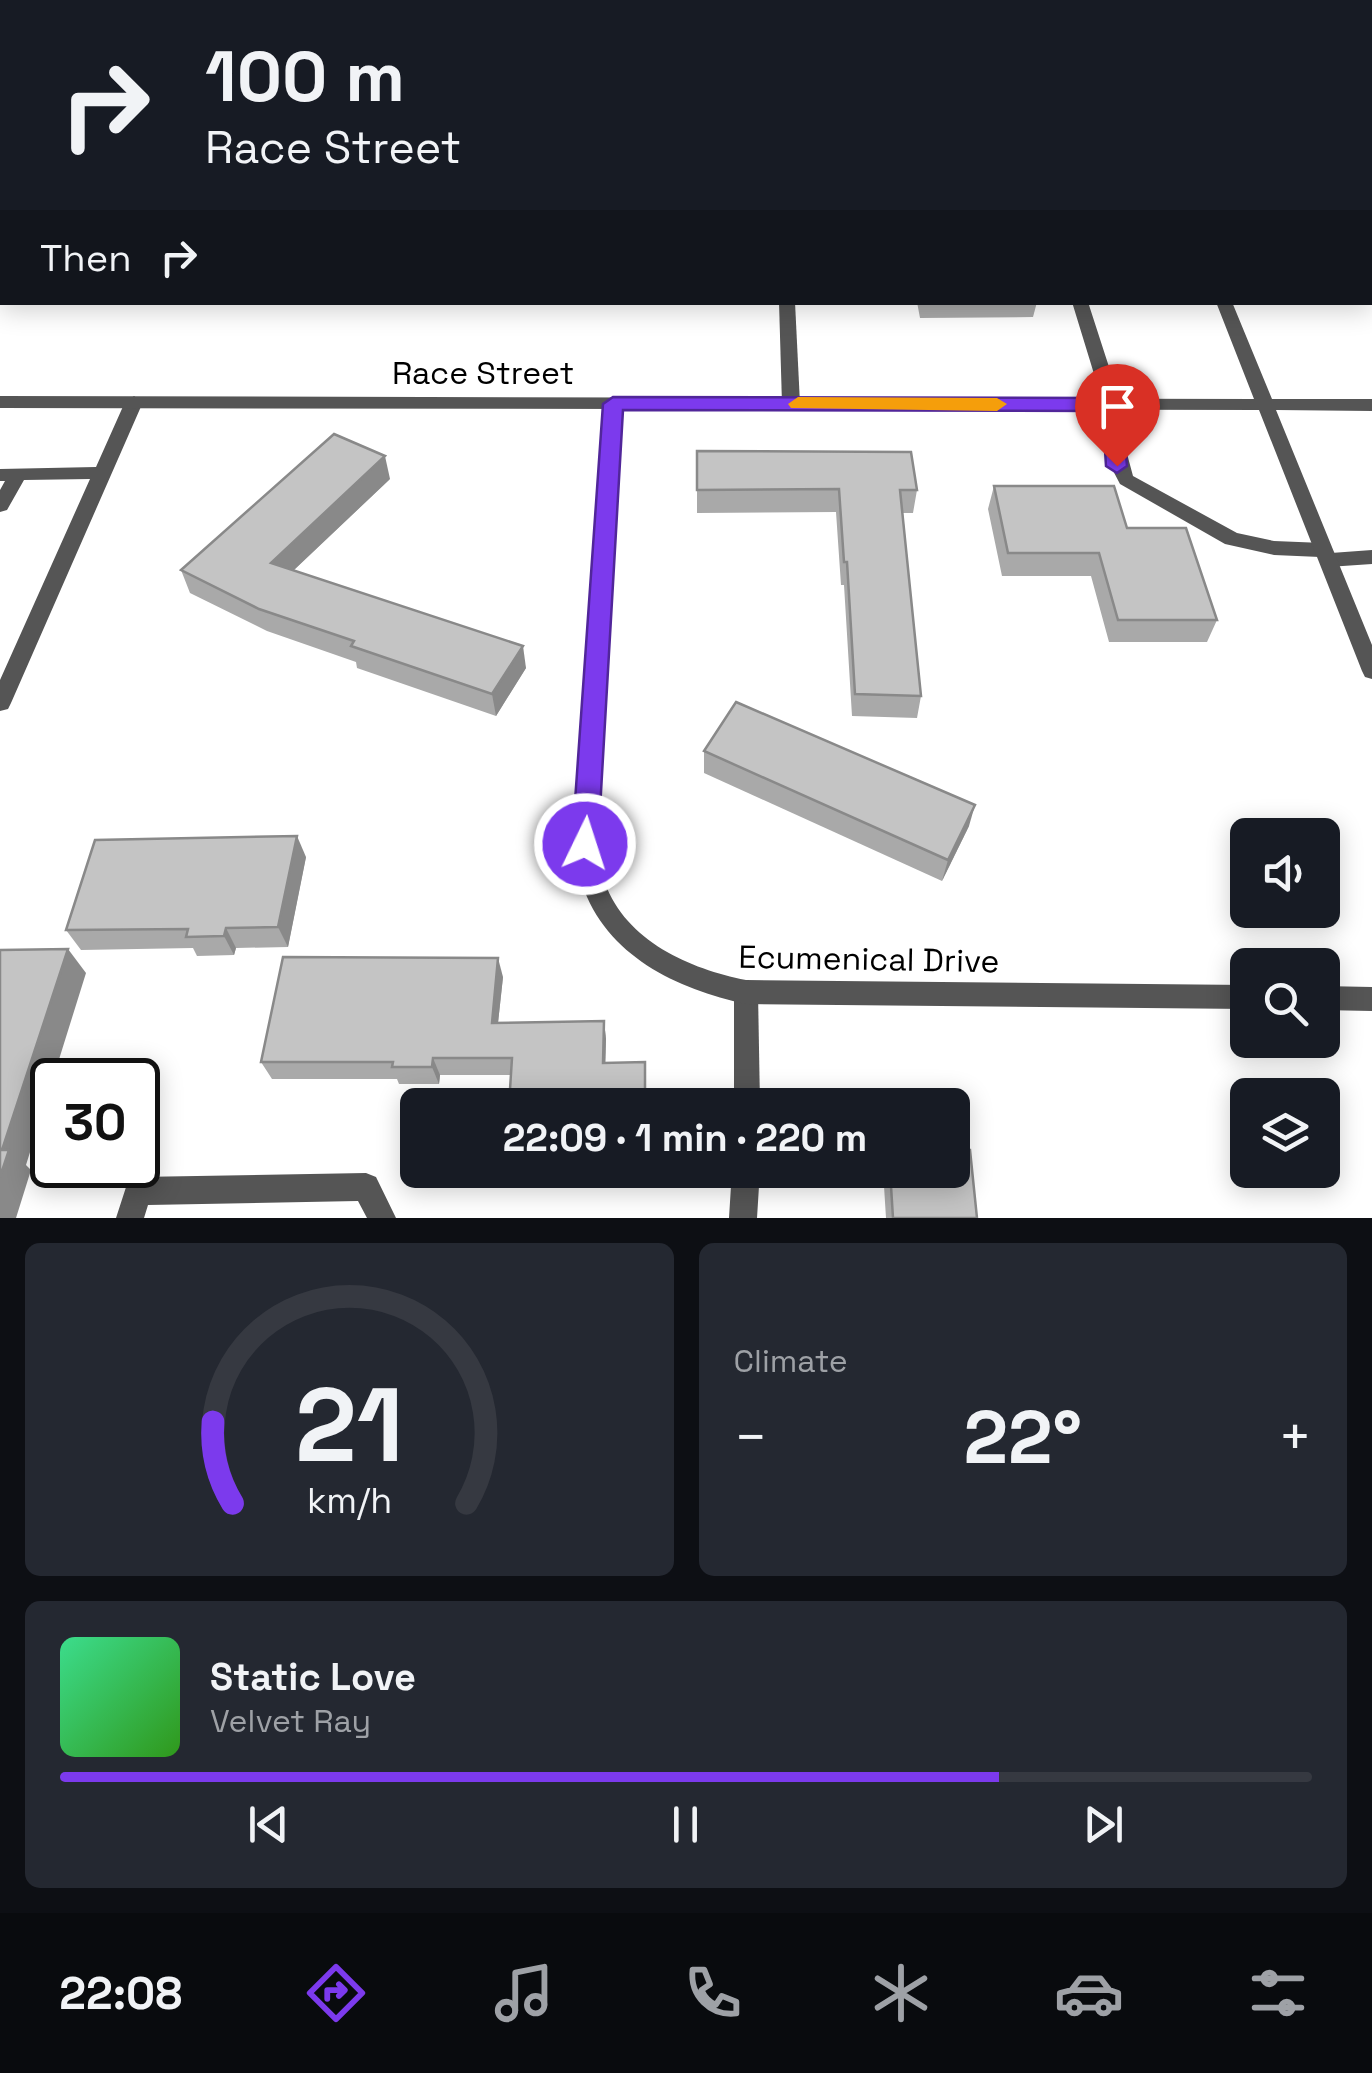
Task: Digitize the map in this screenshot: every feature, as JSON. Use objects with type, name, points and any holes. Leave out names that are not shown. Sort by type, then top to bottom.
[{"type":"street","points":[[787,305],[791,404]]},
{"type":"street","points":[[1081,305],[1109,404],[1117,466],[1126,480],[1232,539],[1274,548],[1372,558]]},
{"type":"street","points":[[1225,305],[1372,671]]},
{"type":"street","name":"Race Street","points":[[0,402],[1372,405]]},
{"type":"street","points":[[0,703],[134,402]]},
{"type":"street","name":"Ecumenical Drive","points":[[613,404],[585,844],[596,891],[622,930],[650,956],[712,986],[746,992],[1230,998]]},
{"type":"street","points":[[0,505],[9,474],[105,473]]},
{"type":"street","points":[[746,992],[747,1088]]},
{"type":"street","points":[[1340,998],[1372,999]]},
{"type":"street","points":[[130,1218],[138,1191],[366,1188],[382,1218]]},
{"type":"street","points":[[743,1218],[745,1188]]},
{"type":"building","points":[[334,434],[385,456],[271,563],[523,646],[492,694],[351,646],[354,641],[259,609],[181,570]]},
{"type":"building","points":[[697,451],[911,452],[917,490],[900,490],[921,696],[855,694],[839,489],[697,490]]},
{"type":"building","points":[[994,486],[1114,486],[1127,528],[1186,528],[1217,620],[1118,620],[1099,553],[1008,553]]},
{"type":"building","points":[[736,702],[975,805],[948,860],[704,751]]},
{"type":"building","points":[[297,836],[278,927],[226,928],[224,936],[186,937],[188,929],[66,930],[95,840]]},
{"type":"building","points":[[68,949],[2,1150],[9,1150],[0,1177],[0,950]]},
{"type":"building","points":[[283,957],[498,958],[492,1023],[604,1021],[603,1063],[645,1062],[645,1088],[510,1088],[512,1058],[433,1058],[432,1067],[392,1067],[393,1062],[261,1062]]},
{"type":"building","points":[[970,1150],[977,1218],[893,1218],[891,1188],[970,1188]]},
{"type":"slow traffic","points":[[798,404],[997,404]]},
{"type":"route","points":[[585,844],[613,404],[1105,405],[1114,434],[1117,466]]}]
